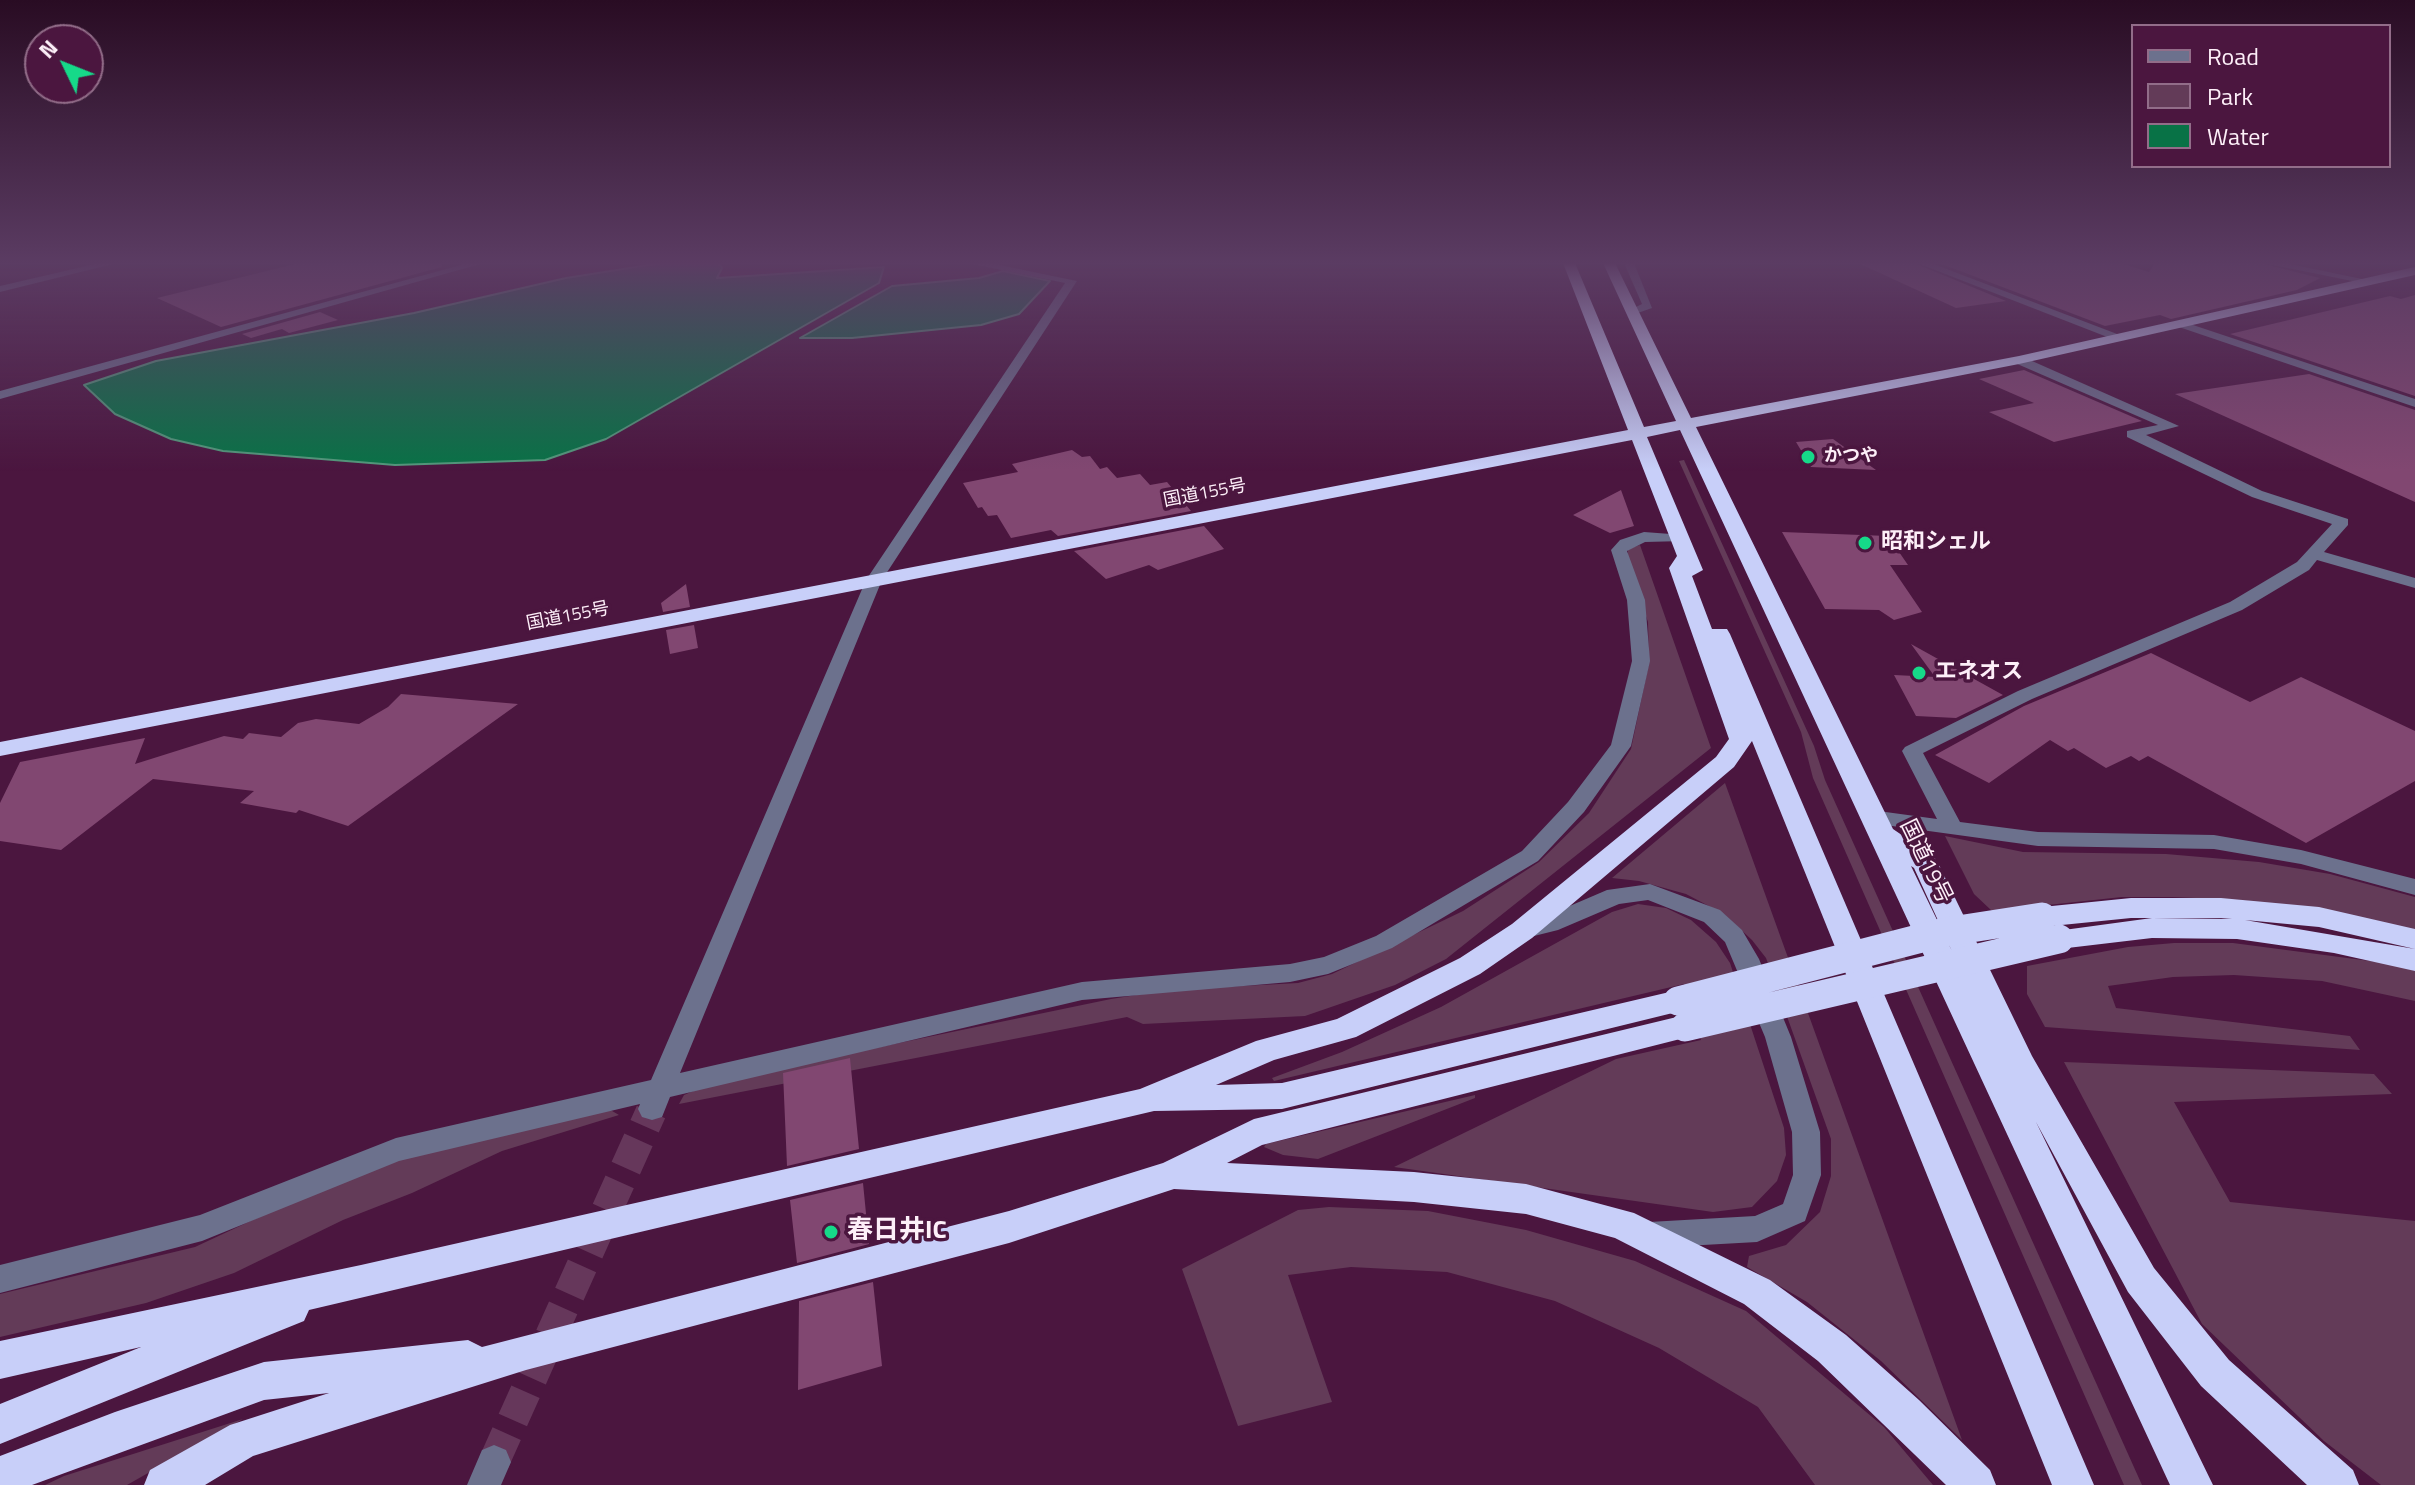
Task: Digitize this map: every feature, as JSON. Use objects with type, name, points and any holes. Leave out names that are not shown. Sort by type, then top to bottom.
[{"type":"highway","points":[[1596,332],[2073,1485]]},
{"type":"highway","name":"国道19号","points":[[1642,332],[2192,1485]]},
{"type":"highway","name":"国道155号","points":[[0,749],[1636,435],[1684,423],[2019,360],[2141,332]]},
{"type":"highway","points":[[0,1360],[361,1282],[1145,1101],[1267,1050],[1345,1029],[1470,966],[1522,931],[1725,762],[1741,739],[1679,568],[1683,547]]},
{"type":"highway","points":[[1876,825],[1925,863],[2019,1061],[2141,1280],[2215,1373],[2338,1485]]},
{"type":"highway","points":[[1145,1101],[1282,1096],[1681,1014],[2131,908],[2221,908],[2319,917],[2415,939]]},
{"type":"highway","points":[[2050,928],[2237,929],[2334,943],[2415,960]]},
{"type":"highway","points":[[165,1485],[244,1439],[526,1352],[1009,1227],[1172,1175],[1254,1133],[1681,1014]]},
{"type":"highway","points":[[1172,1175],[1414,1187],[1526,1199],[1621,1224],[1757,1292],[1832,1348],[1905,1414],[1975,1485]]},
{"type":"highway","points":[[0,1424],[61,1397],[361,1282]]},
{"type":"highway","points":[[0,1477],[115,1432],[264,1381],[526,1352]]},
{"type":"street","points":[[0,395],[228,332]]},
{"type":"street","points":[[657,1097],[874,580],[1038,332]]},
{"type":"street","points":[[2106,332],[2119,337]]},
{"type":"street","points":[[2205,332],[2415,403]]},
{"type":"street","points":[[1953,829],[1912,751],[2025,695],[2236,606],[2303,566],[2342,522],[2257,494],[2132,434],[2172,426],[2019,360]]},
{"type":"street","points":[[0,1279],[202,1228],[396,1150],[657,1097],[1082,991],[1315,968],[1384,942],[1530,856],[1576,807],[1621,746],[1641,661],[1636,600],[1621,565],[1619,550],[1626,543],[1644,537],[1683,547]]},
{"type":"street","points":[[2314,554],[2415,583]]},
{"type":"street","points":[[1876,825],[2083,842],[2214,842],[2301,857],[2415,887]]},
{"type":"street","points":[[1522,931],[1550,924],[1615,896],[1650,892],[1712,916],[1734,936],[1763,998],[1806,1132],[1807,1175],[1795,1212],[1757,1229],[1644,1235]]},
{"type":"green space","points":[[1684,460],[2142,1485],[2124,1485],[1813,778],[1801,732],[1679,461]]},
{"type":"green space","points":[[1640,545],[1711,748],[1446,959],[1395,985],[1305,1016],[1143,1024],[1127,1017],[679,1104],[684,1095],[716,1081],[1111,999],[1168,990],[1298,983],[1332,974],[1463,911],[1539,862],[1589,813],[1631,749],[1649,663],[1648,622],[1628,562],[1628,549]]},
{"type":"green space","points":[[1725,783],[1962,1440],[1881,1361],[1807,1302],[1747,1267],[1749,1256],[1786,1245],[1820,1212],[1831,1176],[1831,1139],[1766,958],[1752,940],[1724,914],[1686,894],[1639,881],[1612,878]]},
{"type":"green space","points":[[1945,836],[2023,852],[2166,854],[2259,862],[2330,874],[2415,897],[2415,932],[2243,900],[2122,897],[1992,911],[1974,894]]},
{"type":"green space","points":[[1638,904],[1666,908],[1691,920],[1716,942],[1730,963],[1784,1128],[1786,1155],[1777,1181],[1752,1207],[1713,1212],[1394,1167],[1616,1059],[1701,1040],[1684,984],[1274,1081],[1272,1078],[1342,1052],[1441,1007],[1612,912]]},
{"type":"green space","points":[[2233,943],[2393,964],[2415,971],[2415,1001],[2322,981],[2234,975],[2173,977],[2108,986],[2116,1008],[2350,1036],[2360,1050],[2045,1027],[2027,994],[2027,966],[2128,947]]},
{"type":"green space","points":[[2064,1062],[2374,1074],[2392,1094],[2174,1102],[2230,1202],[2415,1221],[2415,1485],[2381,1485],[2324,1441],[2202,1324]]},
{"type":"green space","points":[[1475,1095],[1475,1098],[1318,1159],[1283,1155],[1264,1147],[1266,1144]]},
{"type":"green space","points":[[607,1108],[619,1115],[502,1151],[412,1193],[343,1220],[234,1273],[146,1303],[0,1337],[0,1294],[195,1247],[289,1203],[402,1158]]},
{"type":"green space","points":[[1329,1207],[1428,1211],[1526,1230],[1635,1261],[1746,1311],[1884,1427],[1933,1485],[1815,1485],[1758,1407],[1659,1348],[1555,1301],[1447,1272],[1351,1267],[1288,1275],[1332,1402],[1238,1426],[1182,1269],[1298,1210]]},
{"type":"green space","points":[[243,1419],[127,1485],[45,1485],[64,1476]]},
{"type":"water","points":[[310,332],[793,332],[606,439],[545,460],[395,465],[223,451],[171,439],[115,414],[84,385],[156,361]]},
{"type":"water","points":[[810,332],[909,332],[852,338],[800,338]]},
{"type":"building","points":[[248,332],[271,332],[251,338],[242,334]]},
{"type":"building","points":[[2415,332],[2415,396],[2230,334]]},
{"type":"building","points":[[2024,370],[2142,421],[2054,442],[1989,412],[2034,403],[1979,379]]},
{"type":"building","points":[[2309,374],[2415,410],[2415,502],[2175,394]]},
{"type":"building","points":[[1833,439],[1876,470],[1811,467],[1796,442]]},
{"type":"building","points":[[1072,450],[1082,457],[1090,456],[1100,469],[1107,467],[1117,478],[1140,474],[1150,485],[1167,482],[1191,511],[1058,536],[1051,530],[1011,538],[997,515],[988,516],[982,507],[978,508],[963,483],[1018,472],[1012,464]]},
{"type":"building","points":[[1621,490],[1634,526],[1610,533],[1573,515]]},
{"type":"building","points":[[1204,526],[1224,549],[1158,570],[1149,565],[1106,579],[1074,551]]},
{"type":"building","points":[[1782,532],[1888,536],[1908,565],[1890,565],[1922,612],[1894,620],[1879,610],[1825,609]]},
{"type":"building","points":[[686,584],[690,607],[663,612],[661,603]]},
{"type":"building","points":[[694,625],[698,648],[670,654],[666,630]]},
{"type":"building","points":[[1911,644],[2003,695],[1956,718],[1916,716],[1894,675],[1935,677]]},
{"type":"building","points":[[2151,653],[2250,702],[2301,677],[2415,731],[2415,781],[2306,843],[2148,756],[2139,761],[2131,756],[2106,768],[2074,748],[2068,751],[2050,740],[1989,783],[1935,755],[2024,706]]},
{"type":"building","points":[[401,694],[518,704],[348,826],[299,810],[296,813],[240,803],[254,791],[153,779],[61,850],[0,841],[0,803],[20,762],[145,738],[135,764],[224,736],[243,739],[249,733],[281,737],[298,723],[316,719],[359,724],[388,707]]},
{"type":"building","points":[[850,1058],[859,1149],[787,1166],[783,1073]]},
{"type":"building","points":[[863,1183],[869,1244],[797,1263],[790,1200]]},
{"type":"building","points":[[873,1282],[882,1366],[798,1390],[799,1301]]},
{"type":"tunnel","points":[[650,1114],[652,1109]]},
{"type":"tunnel","points":[[494,1462],[651,1112]]},
{"type":"place","name":"かつや","points":[[1808,457]]},
{"type":"place","name":"昭和シェル","points":[[1865,543]]},
{"type":"place","name":"エネオス","points":[[1919,673]]},
{"type":"place","name":"春日井IC","points":[[831,1232]]}]
